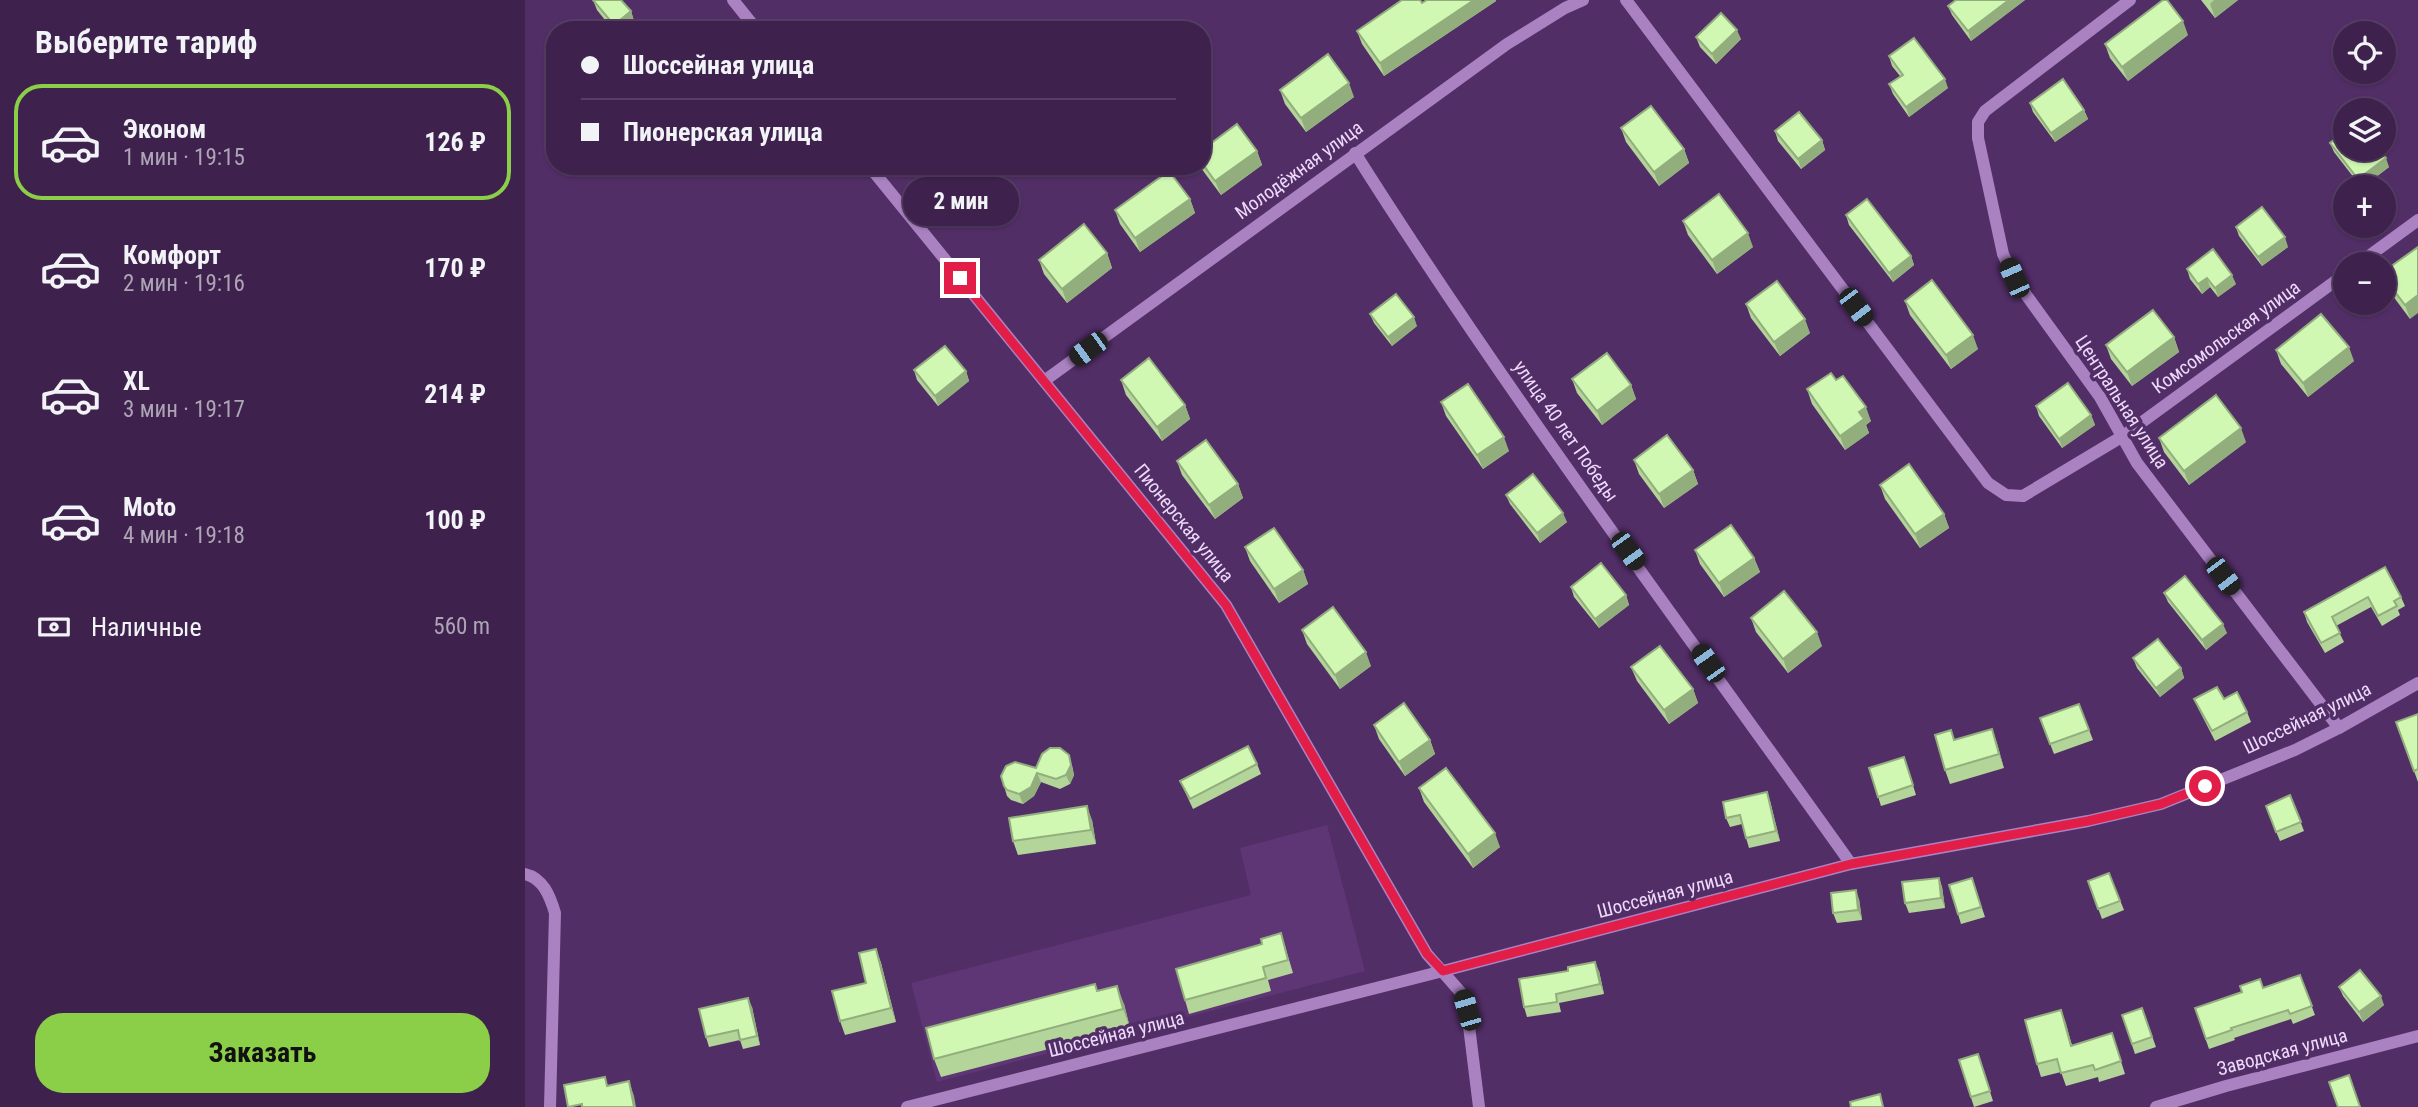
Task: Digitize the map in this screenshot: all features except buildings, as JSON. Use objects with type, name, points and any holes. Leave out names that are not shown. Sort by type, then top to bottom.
[{"type":"street","points":[[733,0],[750,21]]},
{"type":"street","name":"Молодёжная улица","points":[[1044,381],[1507,44],[1583,0]]},
{"type":"street","name":"Комсомольская улица","points":[[1626,0],[1988,483],[2006,495],[2023,496],[2123,436],[2333,283]]},
{"type":"street","name":"Центральная улица","points":[[2130,0],[1985,111],[1977,122],[1978,138],[2004,254],[2014,278],[2100,397],[2137,463],[2339,728]]},
{"type":"street","name":"улица 40 лет Победы","points":[[1355,153],[1413,246],[1484,349],[1851,864]]},
{"type":"street","name":"Пионерская улица","points":[[876,175],[1226,605],[1427,954],[1463,995],[1479,1107]]},
{"type":"street","points":[[2374,252],[2418,220]]},
{"type":"street","name":"Шоссейная улица","points":[[907,1107],[1851,864],[2088,821],[2161,804],[2295,750],[2418,683]]},
{"type":"street","points":[[525,874],[534,876],[549,894],[555,913],[550,1107]]},
{"type":"street","name":"Заводская улица","points":[[2156,1107],[2418,1036]]},
{"type":"shaded area","points":[[1327,825],[1365,971],[937,1082],[911,983],[1251,895],[1240,848]]},
{"type":"route","points":[[960,278],[1226,605],[1427,954],[1443,971],[1851,864],[2088,821],[2161,804],[2205,786]]}]
